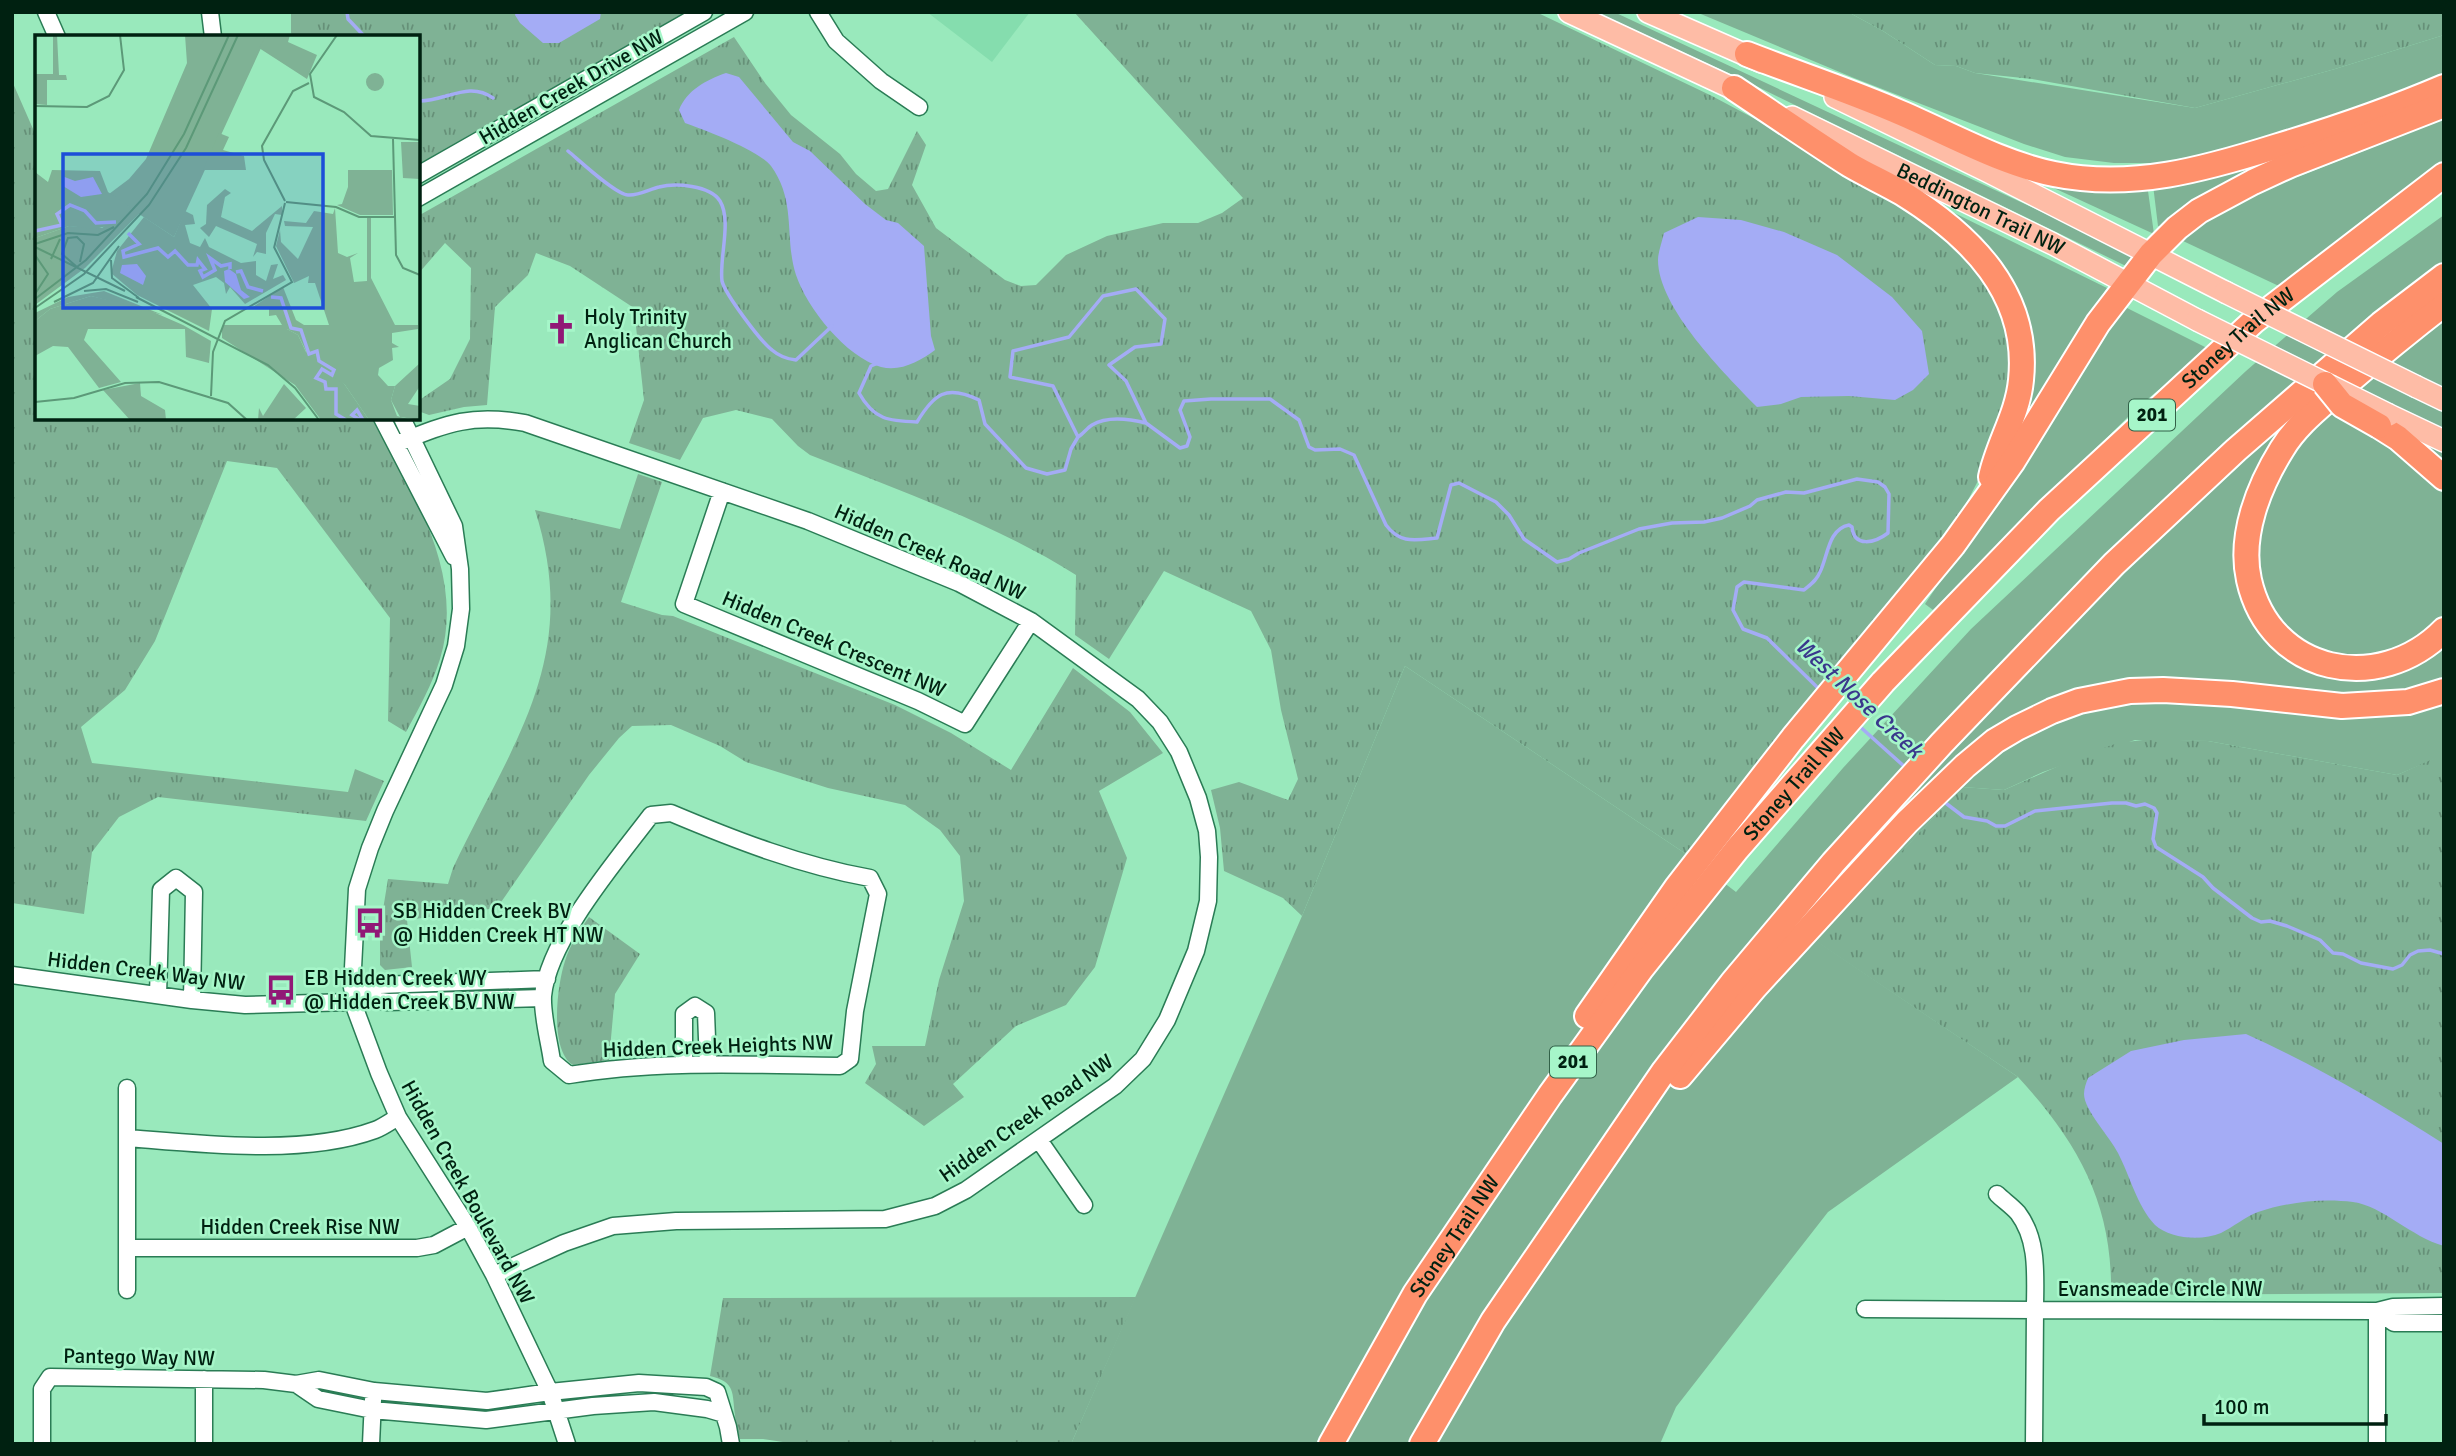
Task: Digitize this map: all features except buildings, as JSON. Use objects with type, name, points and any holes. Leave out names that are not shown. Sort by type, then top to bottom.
[{"type":"highway","points":[[1747,54],[1894,110],[2002,157],[2053,174],[2087,179],[2148,179],[2207,167],[2322,133],[2444,87]]},
{"type":"highway","points":[[1734,88],[1852,166],[1930,212],[1970,245],[1997,278],[2015,317],[2020,346],[2021,381],[2011,421],[1991,474],[1989,494]]},
{"type":"highway","points":[[1445,1247],[1485,1163],[1677,887],[1793,738],[1953,545],[2027,439],[2098,323],[2151,254],[2199,211],[2234,191],[2290,165],[2444,106]]},
{"type":"highway","name":"Stoney Trail NW","points":[[1331,1444],[1415,1294],[1542,1106],[1641,969],[1737,849],[1819,754],[1883,682],[2049,510],[2254,321],[2444,175]]},
{"type":"highway","points":[[1422,1444],[1503,1307],[1664,1071],[1791,912],[1942,743],[2115,564],[2236,450],[2381,324],[2444,276]]},
{"type":"highway","points":[[2444,304],[2394,343],[2294,431],[2257,500],[2246,559],[2254,598],[2265,618],[2279,636],[2297,651],[2328,666],[2368,669],[2390,664],[2413,655],[2444,630]]},
{"type":"highway","points":[[2325,384],[2342,405],[2384,420],[2398,438],[2444,478]]},
{"type":"highway","points":[[2374,704],[2407,693],[2444,675]]},
{"type":"highway","points":[[1503,1307],[1665,1094],[1755,987],[1907,822],[1995,741],[2052,711],[2079,701],[2117,693],[2163,690],[2232,694],[2342,706],[2408,702],[2444,691]]},
{"type":"main road","name":"Beddington Trail NW","points":[[1569,12],[1734,88],[2053,244],[2325,384]]},
{"type":"main road","name":"Beddington Trail NW","points":[[1648,12],[1747,54],[2444,400]]},
{"type":"main road","points":[[2384,420],[2444,441]]},
{"type":"street","points":[[46,12],[56,35]]},
{"type":"street","points":[[210,12],[213,35]]},
{"type":"street","name":"Hidden Creek Drive NW","points":[[420,174],[704,12]]},
{"type":"street","name":"Hidden Creek Drive NW","points":[[420,197],[745,12]]},
{"type":"street","points":[[818,12],[836,41],[881,81],[919,107]]},
{"type":"street","points":[[664,34],[675,52]]},
{"type":"street","name":"Hidden Creek Road NW","points":[[396,444],[444,425],[475,418],[525,423],[808,521],[959,583],[1031,621],[1138,699],[1160,722],[1179,752],[1198,797],[1207,831],[1208,901],[1196,951],[1167,1020],[1143,1059],[1115,1086],[966,1190],[935,1206],[885,1219],[676,1221],[613,1226],[564,1243],[494,1275]]},
{"type":"street","name":"Hidden Creek Boulevard NW","points":[[383,420],[460,569]]},
{"type":"street","name":"Hidden Creek Boulevard NW","points":[[403,420],[454,526],[460,569],[461,609],[456,646],[444,685],[396,785],[357,888],[354,962],[357,996],[366,1037],[398,1117],[468,1227],[494,1275],[551,1392],[567,1444]]},
{"type":"street","name":"Hidden Creek Crescent NW","points":[[722,491],[684,604],[918,701],[965,724],[1031,621]]},
{"type":"street","name":"Hidden Creek Heights NW","points":[[671,813],[741,841],[840,872],[870,878],[878,894],[855,1011],[850,1059],[840,1066],[708,1064],[615,1067],[569,1075],[552,1061],[543,998],[547,979],[570,926],[650,815],[671,813]]},
{"type":"street","points":[[158,995],[161,890],[176,878],[194,892],[192,1000]]},
{"type":"street","name":"Hidden Creek Way NW","points":[[12,975],[192,1000],[278,1006],[357,996],[380,985],[547,979]]},
{"type":"street","name":"Hidden Creek Way NW","points":[[357,996],[388,1002],[543,998]]},
{"type":"street","points":[[684,1065],[684,1014],[695,1006],[706,1013],[708,1064]]},
{"type":"street","points":[[127,1088],[127,1290]]},
{"type":"street","points":[[128,1138],[223,1146],[321,1144],[376,1130],[398,1117]]},
{"type":"street","points":[[1039,1140],[1084,1205]]},
{"type":"street","points":[[1865,1309],[2035,1310],[2034,1249],[2028,1230],[2017,1212],[1997,1194]]},
{"type":"street","name":"Hidden Creek Rise NW","points":[[127,1248],[417,1248],[434,1245],[468,1227]]},
{"type":"street","name":"Evansmeade Circle NW","points":[[2034,1444],[2035,1310],[2377,1311],[2393,1307],[2444,1306]]},
{"type":"street","points":[[2377,1311],[2377,1444]]},
{"type":"street","name":"Evansmeade Circle NW","points":[[2377,1311],[2394,1323],[2444,1323]]},
{"type":"street","name":"Pantego Way NW","points":[[43,1444],[42,1389],[50,1377],[264,1380],[296,1384],[319,1380],[374,1391],[487,1401],[639,1383],[706,1387],[717,1392],[724,1414]]},
{"type":"street","points":[[204,1379],[204,1444]]},
{"type":"street","name":"Pantego Way NW","points":[[296,1384],[318,1399],[372,1410],[486,1420],[557,1410],[654,1402],[724,1414]]},
{"type":"street","points":[[371,1444],[374,1391]]},
{"type":"street","points":[[724,1414],[731,1444]]},
{"type":"shaded area","points":[[927,12],[1030,12],[992,62]]},
{"type":"green space","points":[[291,12],[691,12],[420,167],[420,35],[291,33]]},
{"type":"green space","points":[[1074,12],[1536,12],[1712,96],[1802,144],[1925,218],[1973,260],[2001,305],[2013,370],[1992,454],[1956,523],[1888,617],[1834,668],[1805,716],[1689,856],[1405,666],[1302,916],[1283,898],[1224,871],[1220,828],[1211,790],[1239,782],[1288,800],[1298,779],[1281,710],[1271,650],[1251,611],[1164,571],[1109,659],[1075,635],[1076,575],[979,524],[810,455],[772,419],[736,410],[703,418],[680,460],[629,443],[644,400],[634,308],[570,266],[536,253],[528,275],[495,307],[487,405],[429,415],[420,412],[420,400],[450,379],[470,339],[471,268],[445,243],[420,272],[420,215],[734,37],[765,83],[791,115],[840,154],[856,174],[876,191],[888,189],[917,131],[926,145],[912,185],[936,228],[1005,280],[1021,286],[1036,285],[1066,255],[1107,236],[1163,223],[1198,223],[1222,213],[1243,198]]},
{"type":"green space","points":[[1596,12],[1614,12],[2134,255],[2126,266],[1752,84]]},
{"type":"green space","points":[[1696,12],[1848,12],[1935,65],[1956,66],[1975,73],[2195,108],[2444,35],[2444,81],[2408,96],[2153,170],[2149,163],[2114,163],[2065,157],[2024,144],[1854,78]]},
{"type":"green space","points":[[1848,12],[2444,12],[2444,35],[2195,108],[2032,79],[1975,73],[1956,66],[1935,65]]},
{"type":"green space","points":[[12,81],[35,133],[35,420],[373,420],[418,503],[431,534],[446,596],[446,627],[440,659],[406,732],[388,721],[390,618],[277,468],[227,461],[155,641],[125,690],[81,727],[92,763],[348,792],[355,769],[384,781],[366,821],[158,797],[119,817],[92,852],[84,914],[12,903]]},
{"type":"green space","points":[[2444,119],[2444,161],[2364,219],[2281,287],[2183,241],[2187,234],[2239,200]]},
{"type":"green space","points":[[2268,158],[2270,163],[2164,228],[2158,226],[2153,185]]},
{"type":"green space","points":[[2021,173],[2145,186],[2154,234]]},
{"type":"green space","points":[[1940,206],[2107,288],[2027,415],[2022,413]]},
{"type":"green space","points":[[2444,215],[2444,755],[2397,775],[2208,741],[2135,740],[2043,772],[2004,790],[1962,787],[1818,942],[2018,1077],[1828,1212],[1676,1407],[1660,1444],[1071,1444],[1302,916],[1405,666],[1689,856],[1736,892],[1843,768],[1971,629],[2246,371],[2337,292]]},
{"type":"green space","points":[[2125,307],[2209,349],[2139,406],[1933,610],[1925,604],[2115,315]]},
{"type":"green space","points":[[638,474],[662,482],[621,602],[673,616],[895,705],[951,733],[1011,770],[1073,668],[1130,712],[1163,753],[1099,791],[1127,858],[1095,967],[1066,1005],[1016,1026],[953,1084],[964,1097],[924,1126],[865,1083],[876,1064],[872,1046],[925,1046],[939,980],[964,901],[960,856],[940,830],[905,805],[828,788],[746,762],[720,746],[671,725],[632,726],[619,738],[589,775],[497,908],[407,920],[412,967],[385,970],[380,965],[380,928],[388,879],[448,884],[453,868],[518,738],[534,697],[546,655],[550,611],[547,563],[535,510],[620,529]]},
{"type":"green space","points":[[2151,739],[2208,741],[2397,775],[2444,754],[2444,1293],[2111,1295],[2106,1232],[2088,1176],[2058,1126],[2039,1101],[2018,1077],[1817,942],[1962,787],[2004,790],[2088,753],[2118,743]]},
{"type":"green space","points":[[589,917],[640,954],[615,994],[609,1060],[573,1065],[560,1046],[558,1000],[567,955]]},
{"type":"green space","points":[[1136,1297],[1071,1444],[796,1444],[740,1439],[729,1385],[710,1376],[723,1298]]},
{"type":"water","points":[[516,12],[601,12],[600,19],[559,43],[543,43],[520,23]]},
{"type":"water","points":[[726,73],[739,77],[793,142],[810,151],[865,204],[886,220],[898,223],[924,246],[931,336],[935,350],[917,362],[903,367],[881,367],[854,353],[819,316],[796,275],[784,193],[771,166],[743,147],[685,123],[679,110],[682,103],[698,87]]},
{"type":"water","points":[[1698,217],[1741,220],[1784,232],[1837,255],[1892,297],[1922,331],[1929,374],[1913,390],[1895,400],[1849,396],[1801,397],[1781,404],[1757,407],[1695,339],[1669,299],[1661,279],[1658,257],[1664,233]]},
{"type":"water","points":[[2246,1034],[2347,1085],[2444,1144],[2444,1246],[2420,1236],[2375,1209],[2353,1202],[2329,1200],[2293,1203],[2269,1209],[2253,1214],[2213,1236],[2177,1236],[2155,1225],[2139,1200],[2118,1153],[2088,1108],[2084,1094],[2088,1078],[2131,1051],[2184,1040]]},
{"type":"waterway","name":"West Nose Creek","points":[[347,12],[348,19],[363,35]]},
{"type":"waterway","name":"West Nose Creek","points":[[420,101],[465,91],[484,93],[493,98]]},
{"type":"waterway","name":"West Nose Creek","points":[[568,151],[622,194],[636,194],[674,185],[701,188],[715,196],[720,201],[725,219],[722,281],[752,328],[778,354],[796,360],[832,326]]},
{"type":"waterway","name":"West Nose Creek","points":[[878,363],[871,366],[859,393],[877,414],[890,420],[917,422],[929,405],[942,394],[968,395],[979,400],[985,424],[1026,468],[1047,474],[1065,470],[1071,449],[1078,437],[1053,386],[1010,377],[1013,351],[1069,337],[1103,296],[1136,289],[1165,319],[1161,344],[1135,347],[1109,365],[1126,381],[1146,423],[1180,448],[1187,446],[1190,437],[1180,410],[1184,401],[1270,399],[1299,420],[1309,447],[1315,450],[1340,449],[1354,455],[1386,525],[1402,538],[1437,538],[1451,485],[1459,483],[1496,502],[1509,515],[1524,539],[1557,562],[1639,529],[1722,518],[1750,506],[1757,500],[1786,492],[1804,493],[1857,479],[1878,482],[1889,494],[1888,533],[1866,542],[1857,538],[1849,525],[1842,528],[1833,537],[1814,582],[1804,590],[1744,582],[1737,587],[1733,610],[1743,629],[1767,638],[1820,690]]},
{"type":"waterway","name":"West Nose Creek","points":[[1078,437],[1092,425],[1105,420],[1146,423]]},
{"type":"waterway","name":"West Nose Creek","points":[[1857,724],[1906,768]]},
{"type":"waterway","name":"West Nose Creek","points":[[1943,801],[1964,817],[1987,821],[1996,826],[2005,826],[2035,811],[2112,803],[2136,806],[2145,804],[2154,808],[2157,813],[2153,839],[2156,847],[2203,877],[2252,918],[2287,926],[2320,940],[2333,953],[2343,954],[2361,963],[2393,969],[2418,951],[2430,950],[2444,954]]},
{"type":"place","name":"Holy Trinity Anglican Church","points":[[561,329]]},
{"type":"place","name":"SB Hidden Creek BV @ Hidden Creek HT NW","points":[[370,923]]},
{"type":"place","name":"EB Hidden Creek WY @ Hidden Creek BV NW","points":[[281,990]]}]
